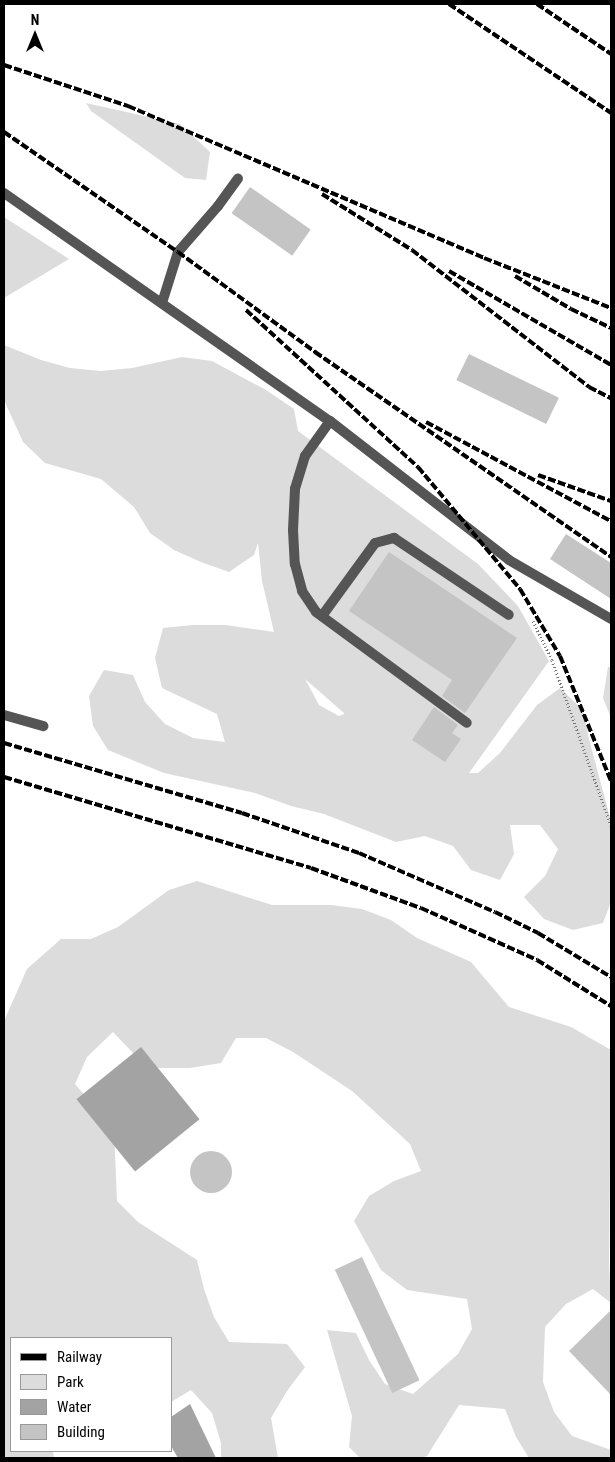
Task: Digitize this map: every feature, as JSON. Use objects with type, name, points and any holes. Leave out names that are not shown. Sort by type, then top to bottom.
[{"type":"lane","points":[[162,303],[178,252],[218,206],[238,178]]},
{"type":"lane","points":[[4,192],[330,421],[508,560],[611,619]]},
{"type":"lane","points":[[330,421],[305,456],[295,489],[293,530],[295,564],[302,592],[316,612],[467,722]]},
{"type":"lane","points":[[322,616],[375,544],[394,538],[508,615]]},
{"type":"lane","points":[[4,715],[43,726]]},
{"type":"path","points":[[529,612],[552,660],[611,826]]},
{"type":"green space","points":[[86,103],[180,124],[210,152],[206,180],[185,178],[91,111]]},
{"type":"green space","points":[[4,217],[69,259],[4,298]]},
{"type":"green space","points":[[4,345],[41,360],[70,368],[101,371],[132,368],[182,357],[212,361],[266,390],[294,409],[298,431],[478,564],[518,606],[549,661],[469,773],[478,773],[500,753],[537,705],[560,688],[583,710],[611,821],[611,902],[603,923],[573,930],[544,919],[524,897],[545,876],[558,849],[540,825],[510,825],[514,854],[500,880],[471,870],[453,846],[425,836],[396,842],[324,814],[291,806],[255,793],[164,773],[108,750],[93,726],[89,696],[104,670],[133,675],[145,702],[165,724],[193,738],[225,742],[217,714],[162,688],[155,658],[163,628],[193,625],[226,625],[274,632],[262,581],[258,543],[254,555],[229,572],[174,550],[150,533],[134,507],[101,479],[45,463],[23,442],[4,400]],"holes":[[[305,679],[344,713],[339,716],[319,705]]]},
{"type":"green space","points":[[608,667],[611,667],[611,718],[603,698]]},
{"type":"green space","points":[[197,881],[272,905],[331,905],[362,909],[391,920],[417,938],[471,962],[509,1007],[571,1027],[611,1050],[609,1263],[611,1303],[593,1289],[566,1304],[545,1327],[543,1382],[554,1412],[572,1436],[611,1450],[611,1458],[529,1458],[516,1437],[505,1409],[459,1405],[427,1456],[422,1458],[360,1458],[349,1447],[352,1416],[327,1330],[356,1333],[369,1360],[385,1384],[413,1394],[458,1354],[472,1329],[467,1299],[407,1290],[381,1270],[354,1221],[369,1196],[394,1181],[421,1171],[410,1144],[352,1091],[293,1052],[266,1038],[236,1038],[221,1063],[190,1068],[159,1068],[133,1053],[113,1032],[87,1057],[75,1084],[114,1130],[117,1201],[138,1222],[197,1260],[204,1289],[214,1317],[229,1342],[287,1344],[305,1367],[287,1391],[271,1418],[278,1458],[221,1458],[221,1443],[212,1413],[191,1390],[172,1401],[172,1337],[10,1337],[10,1452],[53,1452],[54,1458],[4,1458],[4,1021],[27,969],[61,939],[91,939],[118,927],[169,890]]},
{"type":"water","points":[[141,1047],[200,1119],[135,1172],[76,1099]]},
{"type":"water","points":[[190,1404],[216,1458],[178,1458],[172,1448],[172,1416]]},
{"type":"building","points":[[250,187],[311,229],[292,256],[232,213]]},
{"type":"building","points":[[469,354],[559,398],[546,424],[456,380]]},
{"type":"building","points":[[566,534],[611,563],[611,599],[550,559]]},
{"type":"building","points":[[389,552],[517,638],[465,713],[442,696],[452,680],[349,611]]},
{"type":"building","points":[[434,707],[458,725],[452,733],[461,739],[445,762],[412,740]]},
{"type":"building","points":[[215,1151],[223,1154],[229,1160],[232,1172],[229,1184],[223,1190],[207,1193],[199,1190],[193,1184],[190,1168],[193,1160],[199,1154]]},
{"type":"building","points":[[362,1257],[419,1380],[392,1393],[335,1270]]},
{"type":"building","points":[[611,1310],[611,1395],[569,1351]]},
{"type":"railway","points":[[449,4],[611,113]]},
{"type":"railway","points":[[537,4],[611,54]]},
{"type":"railway","points":[[4,65],[128,106],[484,258],[611,308]]},
{"type":"railway","points":[[4,132],[178,252],[315,352],[611,557]]},
{"type":"railway","points":[[322,194],[412,250],[589,387],[611,398]]},
{"type":"railway","points":[[449,271],[611,365]]},
{"type":"railway","points":[[515,276],[571,309],[611,328]]},
{"type":"railway","points":[[246,310],[418,467],[520,589],[560,656],[611,781]]},
{"type":"railway","points":[[426,422],[611,521]]},
{"type":"railway","points":[[538,475],[611,501]]},
{"type":"railway","points":[[4,743],[242,813],[359,853],[495,912],[538,933],[611,977]]},
{"type":"railway","points":[[4,777],[311,868],[421,908],[537,960],[611,1006]]}]
